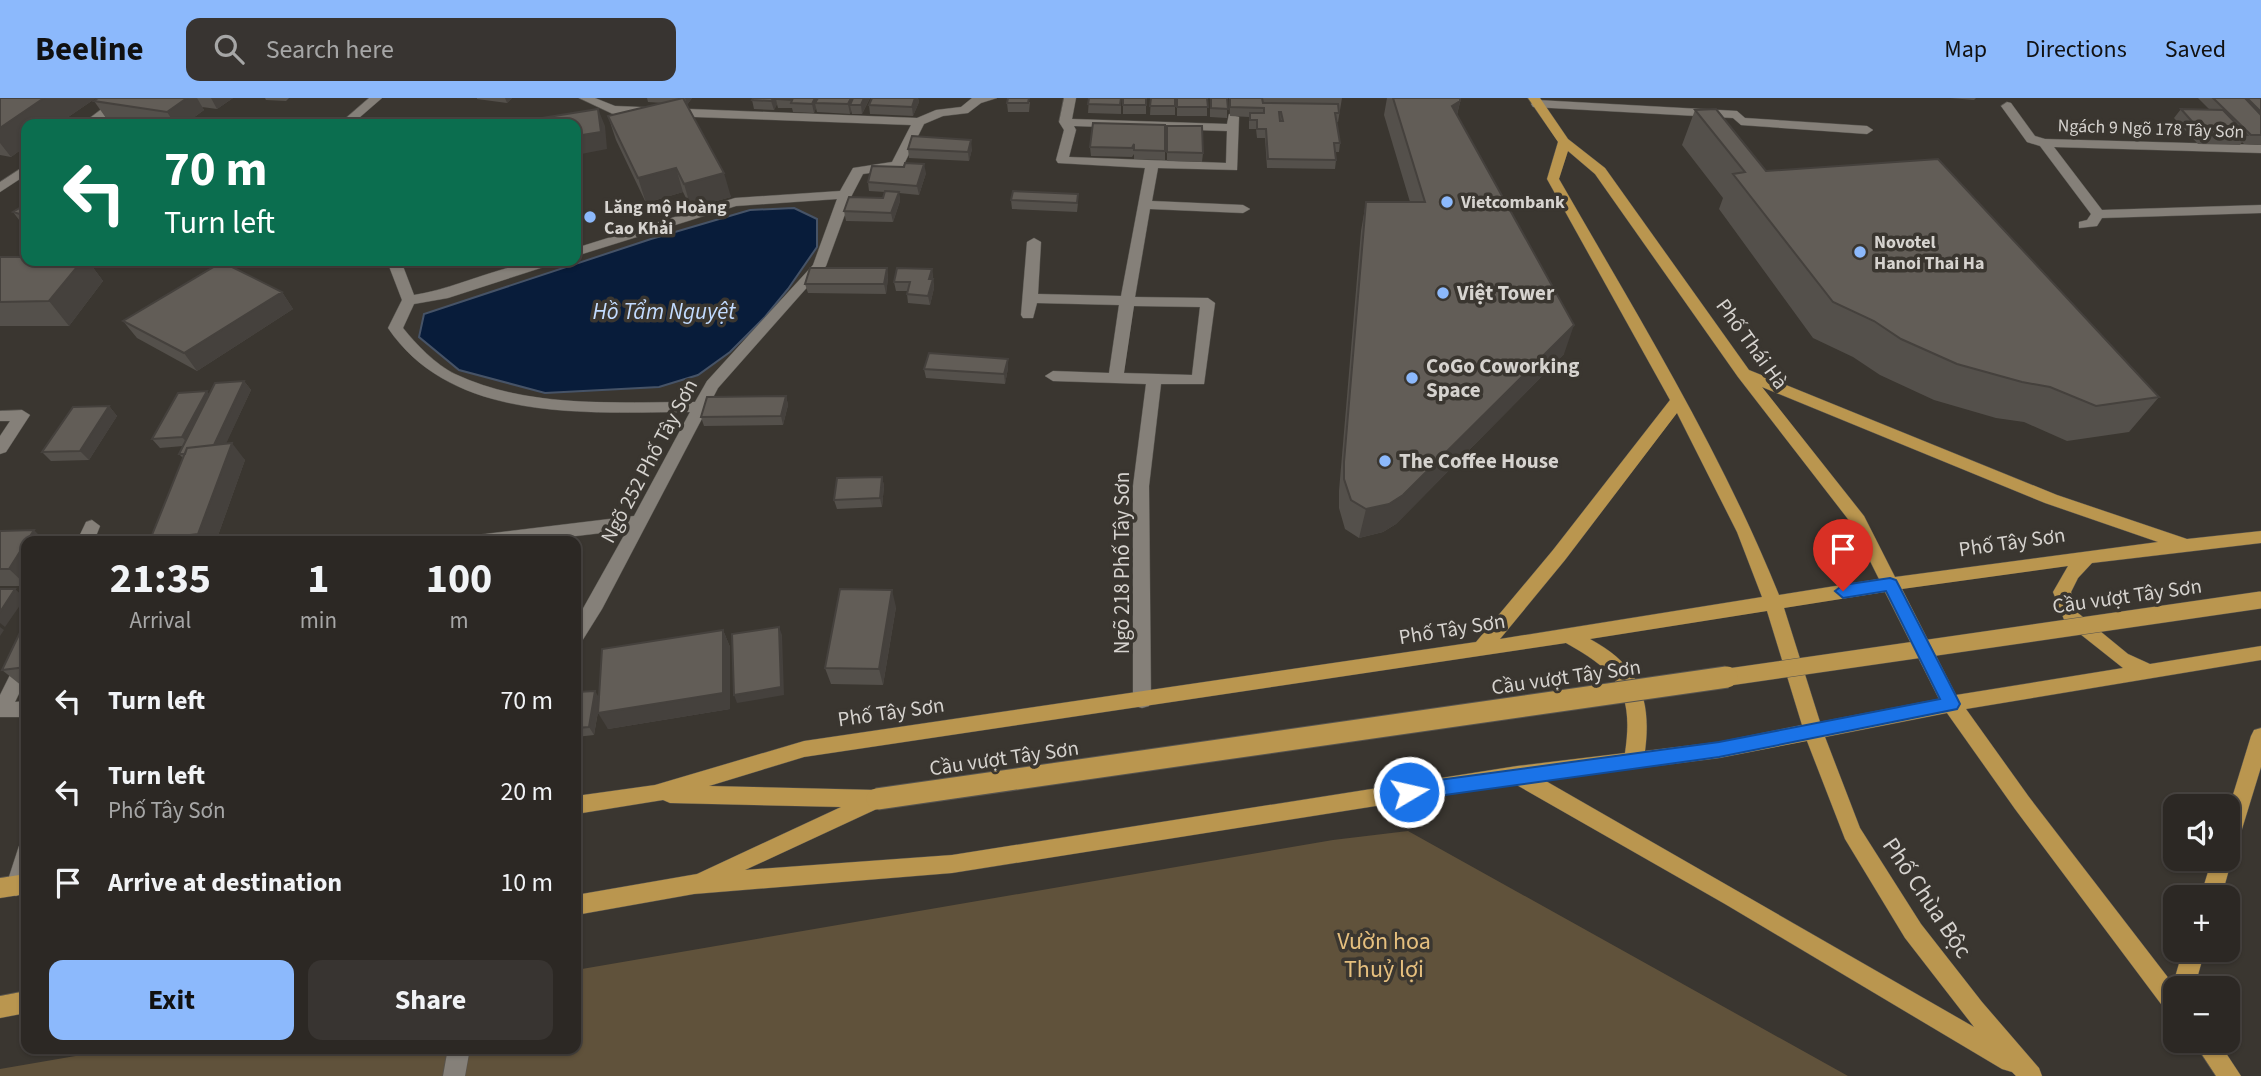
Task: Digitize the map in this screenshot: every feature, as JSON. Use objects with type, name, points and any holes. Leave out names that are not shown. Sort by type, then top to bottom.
[{"type":"main road","name":"Phố Thái Hà","points":[[1535,101],[1564,142],[1600,171],[1743,373],[1858,520],[1951,704]]},
{"type":"main road","points":[[1564,142],[1553,179],[1678,400],[1745,532],[1773,602]]},
{"type":"main road","points":[[1743,373],[2051,499],[2189,546]]},
{"type":"main road","points":[[1481,649],[1559,555],[1678,400]]},
{"type":"main road","name":"Phố Tây Sơn","points":[[581,804],[655,794],[804,749],[1481,649],[1890,584],[2261,537]]},
{"type":"main road","points":[[2087,557],[2072,573],[2062,592],[2071,617],[2122,659],[2148,671]]},
{"type":"main road","name":"Cầu vượt Tây Sơn","points":[[877,799],[2261,600]]},
{"type":"main road","name":"Phố Chùa Bộc","points":[[1773,602],[1813,731],[1852,832],[1913,931],[2026,1072]]},
{"type":"main road","points":[[1567,635],[1602,653],[1623,673],[1639,704],[1639,734],[1634,761]]},
{"type":"main road","points":[[581,904],[694,884],[952,864],[1517,775],[1719,750],[1951,704],[2261,653]]},
{"type":"main road","points":[[1951,704],[2022,803],[2163,988]]},
{"type":"main road","points":[[2240,803],[2261,736]]},
{"type":"main road","points":[[1517,775],[1744,903],[2026,1072]]},
{"type":"main road","name":"Phố Tây Sơn","points":[[655,794],[877,799]]},
{"type":"main road","points":[[694,884],[877,799]]},
{"type":"main road","points":[[0,1007],[21,1003]]},
{"type":"main road","points":[[2213,1053],[2230,1076]]},
{"type":"street","points":[[95,119],[124,98]]},
{"type":"street","points":[[351,119],[376,98]]},
{"type":"street","points":[[585,98],[613,110],[919,122],[940,113],[964,110],[977,100],[991,98]]},
{"type":"street","points":[[1065,122],[1233,123],[1232,167],[1062,160],[1070,130],[1065,122],[1070,98]]},
{"type":"street","points":[[1732,98],[1741,121],[1867,130]]},
{"type":"street","points":[[1535,101],[1737,115]]},
{"type":"street","points":[[2007,106],[2031,139],[2044,143]]},
{"type":"street","name":"Ngõ 252 Phố Tây Sơn","points":[[581,627],[712,385],[819,266],[845,195],[858,171],[897,165],[919,122]]},
{"type":"street","name":"Ngách 9 Ngõ 178 Tây Sơn","points":[[2044,143],[2261,149]]},
{"type":"street","name":"Ngách 9 Ngõ 178 Tây Sơn","points":[[2044,143],[2098,214]]},
{"type":"street","points":[[1115,379],[1153,164]]},
{"type":"street","points":[[0,188],[21,173]]},
{"type":"street","points":[[581,250],[735,202],[845,195]]},
{"type":"street","points":[[1145,205],[1243,209]]},
{"type":"street","points":[[2084,225],[2092,223],[2098,214],[2261,209]]},
{"type":"street","points":[[1028,315],[1034,242]]},
{"type":"street","points":[[396,266],[409,300],[395,328],[409,345],[448,377],[521,402],[616,407],[699,407]]},
{"type":"street","points":[[409,300],[443,295],[523,266]]},
{"type":"street","points":[[1031,298],[1208,303],[1199,380],[1053,376]]},
{"type":"street","name":"Ngõ 218 Phố Tây Sơn","points":[[1142,700],[1140,486],[1154,379]]},
{"type":"street","points":[[0,416],[22,415],[0,448]]},
{"type":"street","points":[[520,536],[640,522]]},
{"type":"street","points":[[21,670],[2,710],[21,709]]},
{"type":"street","points":[[14,886],[21,867]]},
{"type":"street","points":[[454,1076],[457,1054]]},
{"type":"green space","name":"Vườn hoa Thuỷ lợi","points":[[1408,831],[1848,1076],[0,1076],[0,1069],[87,1054],[581,1054],[581,969],[1333,840]]},
{"type":"water","name":"Hồ Tẩm Nguyệt","points":[[794,208],[817,219],[817,247],[765,317],[730,352],[698,375],[659,387],[545,393],[459,370],[419,337],[424,314],[569,266],[581,266],[581,262],[651,239],[750,210]]},
{"type":"building","points":[[0,98],[44,98],[0,128]]},
{"type":"building","points":[[98,98],[187,98],[167,112],[94,101]]},
{"type":"building","points":[[683,98],[724,173],[684,184],[676,168],[638,178],[608,116]]},
{"type":"building","points":[[774,98],[771,101],[752,100]]},
{"type":"building","points":[[793,98],[815,98],[812,104],[791,103]]},
{"type":"building","points":[[818,98],[851,98],[848,104],[815,103]]},
{"type":"building","points":[[853,98],[864,98],[861,105],[850,105]]},
{"type":"building","points":[[872,98],[915,98],[912,107],[869,105]]},
{"type":"building","points":[[1008,98],[1029,98],[1028,103],[1007,103]]},
{"type":"building","points":[[1089,98],[1121,98],[1120,105],[1088,104]]},
{"type":"building","points":[[1123,98],[1146,98],[1146,105],[1123,105]]},
{"type":"building","points":[[1151,98],[1175,98],[1175,106],[1150,106]]},
{"type":"building","points":[[1177,98],[1207,98],[1208,107],[1177,107]]},
{"type":"building","points":[[1211,98],[1227,98],[1228,109],[1211,108]]},
{"type":"building","points":[[1230,98],[1262,98],[1263,103],[1338,104],[1339,113],[1335,113],[1340,143],[1334,143],[1336,160],[1268,159],[1266,129],[1257,129],[1257,120],[1250,120],[1250,113],[1264,113],[1264,108],[1230,107]]},
{"type":"building","name":"Việt Tower","points":[[1393,98],[1460,98],[1460,101],[1452,106],[1574,325],[1403,495],[1389,504],[1366,509],[1351,500],[1344,479],[1344,462],[1366,202],[1425,202]]},
{"type":"building","points":[[2213,98],[2245,98],[2261,115],[2261,135],[2251,135]]},
{"type":"building","points":[[2247,98],[2261,98],[2261,112]]},
{"type":"building","points":[[598,109],[601,132],[581,135],[581,119],[536,119]]},
{"type":"building","points":[[1716,109],[1766,171],[1938,159],[2159,397],[2096,406],[2050,387],[1957,364],[1901,339],[1874,321],[1833,302],[1733,174],[1745,172],[1695,110]]},
{"type":"building","points":[[2181,109],[2223,110],[2247,135],[2204,135]]},
{"type":"building","points":[[1093,123],[1165,125],[1165,151],[1134,150],[1134,144],[1132,148],[1090,147]]},
{"type":"building","points":[[1167,126],[1202,126],[1203,153],[1167,152]]},
{"type":"building","points":[[912,136],[971,140],[968,152],[908,149]]},
{"type":"building","points":[[905,163],[924,164],[917,186],[868,182],[872,166],[904,167]]},
{"type":"building","points":[[885,191],[899,192],[891,213],[844,211],[849,197],[883,198]]},
{"type":"building","points":[[1013,191],[1078,194],[1077,203],[1011,200]]},
{"type":"building","points":[[0,257],[21,257],[21,266],[78,266],[49,301],[0,302]]},
{"type":"building","points":[[215,266],[230,266],[282,292],[184,353],[123,321]]},
{"type":"building","points":[[810,268],[887,268],[884,284],[805,284]]},
{"type":"building","points":[[897,268],[932,269],[929,279],[933,279],[928,296],[907,294],[910,282],[894,282]]},
{"type":"building","points":[[929,353],[1008,359],[1004,374],[924,369]]},
{"type":"building","points":[[244,381],[214,445],[187,448],[185,454],[179,454],[215,383]]},
{"type":"building","points":[[207,391],[182,437],[152,439],[178,393]]},
{"type":"building","points":[[786,396],[781,416],[701,417],[707,397]]},
{"type":"building","points":[[109,406],[80,451],[42,452],[73,407]]},
{"type":"building","points":[[232,443],[198,534],[152,536],[187,448]]},
{"type":"building","points":[[882,477],[880,498],[834,500],[837,478]]},
{"type":"building","points":[[34,530],[30,536],[21,536],[21,549],[9,569],[0,569],[0,531]]},
{"type":"building","points":[[0,589],[15,589],[0,612]]},
{"type":"building","points":[[840,589],[892,590],[879,669],[825,668]]},
{"type":"building","points":[[779,627],[781,687],[734,695],[732,634]]},
{"type":"building","points":[[21,630],[21,668],[2,670]]},
{"type":"building","points":[[723,630],[723,693],[598,713],[602,649]]},
{"type":"building","points":[[595,691],[589,727],[581,728],[581,692]]},
{"type":"place","name":"Vietcombank","points":[[1447,202]]},
{"type":"place","name":"Lăng mộ Hoàng Cao Khải","points":[[590,217]]},
{"type":"place","name":"Novotel Hanoi Thai Ha","points":[[1860,252]]},
{"type":"place","name":"Việt Tower","points":[[1443,293]]},
{"type":"place","name":"CoGo Coworking Space","points":[[1412,378]]},
{"type":"place","name":"The Coffee House","points":[[1385,461]]},
{"type":"route","points":[[1409,792],[1517,775],[1719,750],[1951,704],[1890,584],[1843,591]]}]
